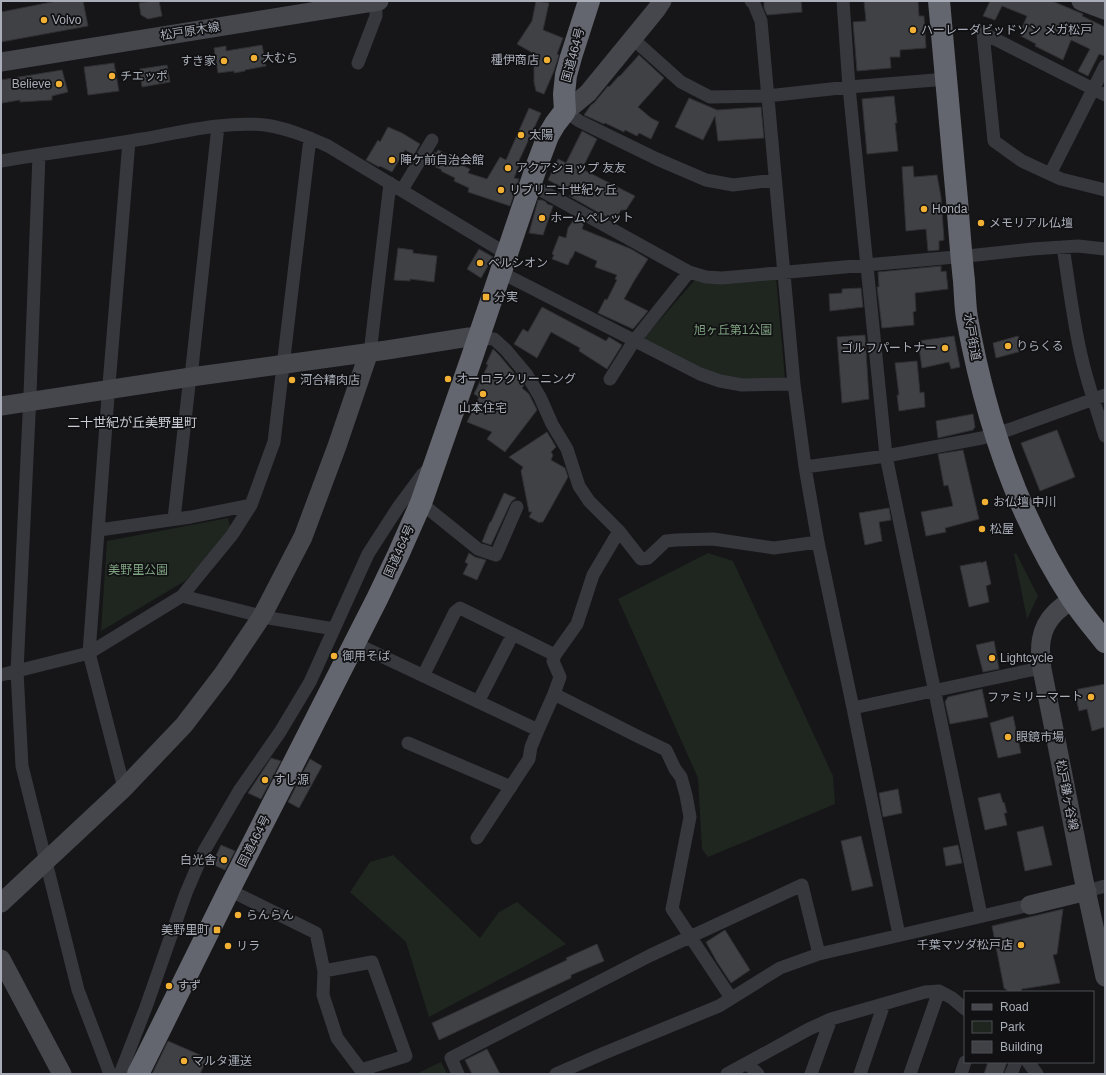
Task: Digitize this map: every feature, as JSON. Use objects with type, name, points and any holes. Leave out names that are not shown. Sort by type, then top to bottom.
[{"type":"highway","name":"国道464号","points":[[138,1074],[398,555],[421,503],[479,338],[530,184],[548,136],[565,111],[564,94],[566,75],[589,1]]},
{"type":"highway","name":"水戸街道","points":[[939,1],[967,316],[979,377],[1016,493],[1028,519],[1045,553],[1072,599],[1089,623],[1104,638]]},
{"type":"street","points":[[358,63],[376,16],[378,1]]},
{"type":"street","name":"松戸原木線","points":[[1,62],[300,7],[378,1]]},
{"type":"street","points":[[662,1],[633,39],[588,93],[565,111],[579,121],[657,159],[706,180],[733,185],[775,180]]},
{"type":"street","points":[[751,1],[754,4],[761,21],[794,384],[805,467],[818,542],[899,935]]},
{"type":"street","points":[[843,1],[849,87],[886,456],[981,915]]},
{"type":"street","points":[[1081,1],[1105,10]]},
{"type":"street","points":[[1099,92],[983,33],[994,141],[1022,161],[1050,174],[1105,190]]},
{"type":"street","points":[[633,39],[681,82],[710,97],[767,96],[849,87],[947,79]]},
{"type":"street","points":[[1050,174],[1099,92],[1105,66]]},
{"type":"street","points":[[1,161],[218,126],[239,124],[266,126],[294,132],[328,146],[402,190],[504,264],[508,276],[634,341],[700,374],[720,381],[742,385],[794,384]]},
{"type":"street","points":[[174,519],[218,126]]},
{"type":"street","points":[[1,675],[90,653],[182,596],[232,535],[251,504],[274,442],[310,138]]},
{"type":"street","points":[[402,190],[432,140]]},
{"type":"street","points":[[124,788],[90,653],[129,141]]},
{"type":"street","points":[[39,155],[17,671],[22,766],[78,990],[110,1074]]},
{"type":"street","points":[[1,903],[124,788],[184,725],[223,674],[262,616],[303,537],[337,446],[369,352],[390,183]]},
{"type":"street","points":[[530,184],[689,272],[706,277],[722,278],[961,257],[1032,249],[1078,246],[1105,249]]},
{"type":"street","points":[[1063,247],[1082,360],[1099,398],[1105,436]]},
{"type":"street","points":[[610,379],[634,341],[689,272]]},
{"type":"street","points":[[1,406],[191,376],[469,337],[494,339],[506,350],[527,375],[540,397],[552,424],[567,449],[580,486],[589,501],[619,531],[642,559],[648,558],[666,541],[676,540],[713,538],[774,548],[818,542]]},
{"type":"street","points":[[805,467],[886,456],[996,434],[1099,398]]},
{"type":"street","points":[[120,1074],[146,1007],[186,893],[204,851],[239,791],[280,732],[310,682],[368,554],[399,506],[422,475],[435,464]]},
{"type":"street","points":[[421,503],[478,549],[496,555],[517,507]]},
{"type":"street","points":[[99,530],[190,517],[251,504]]},
{"type":"street","points":[[477,838],[529,759],[531,747],[560,677],[553,661],[577,624],[593,576],[619,531]]},
{"type":"street","points":[[182,596],[262,616],[334,629]]},
{"type":"street","name":"松戸鎌ヶ谷線","points":[[1072,599],[1054,614],[1048,622],[1042,634],[1040,654],[1105,977]]},
{"type":"street","points":[[423,676],[455,612],[460,608],[556,655]]},
{"type":"street","points":[[478,702],[513,634]]},
{"type":"street","points":[[354,643],[538,730]]},
{"type":"street","points":[[853,708],[1030,670],[1042,670]]},
{"type":"street","points":[[554,694],[666,750],[675,769],[681,777],[690,817],[672,909],[689,937],[731,998]]},
{"type":"street","points":[[408,742],[512,787]]},
{"type":"street","points":[[458,1074],[450,1058],[651,955],[802,885],[819,954]]},
{"type":"street","points":[[556,1074],[719,1006],[780,968],[819,954],[1105,886]]},
{"type":"street","points":[[229,890],[316,933],[324,971],[323,995],[337,1038],[361,1070],[406,1056],[372,962],[324,971]]},
{"type":"street","points":[[1,959],[62,1074]]},
{"type":"street","points":[[727,1074],[809,1029],[831,1019],[925,992],[939,992],[952,998],[964,1008]]},
{"type":"street","points":[[910,1074],[939,992]]},
{"type":"street","points":[[860,1074],[884,1004]]},
{"type":"street","points":[[811,1074],[831,1019]]},
{"type":"street","points":[[747,1063],[758,1074]]},
{"type":"street","points":[[961,1074],[965,1063]]},
{"type":"street","points":[[1011,1074],[1016,1063]]},
{"type":"street","points":[[1029,1063],[1037,1074]]},
{"type":"green space","name":"旭ヶ丘第1公園","points":[[776,278],[785,379],[743,380],[715,376],[643,339],[695,280]]},
{"type":"green space","name":"美野里公園","points":[[228,518],[231,531],[185,581],[101,631],[107,541]]},
{"type":"green space","points":[[708,553],[733,561],[833,776],[835,804],[708,857],[702,849],[698,778],[618,599]]},
{"type":"green space","points":[[1016,553],[1038,596],[1027,619],[1014,554]]},
{"type":"green space","points":[[393,855],[480,938],[499,912],[517,902],[566,944],[429,1017],[406,942],[350,892],[370,862]]},
{"type":"green space","points":[[441,1062],[447,1074],[416,1074]]},
{"type":"building","points":[[57,1],[83,1],[88,26],[1,42],[1,12]]},
{"type":"building","points":[[159,1],[162,16],[148,19],[141,15],[139,3]]},
{"type":"building","points":[[536,1],[549,3],[543,30],[563,38],[557,54],[559,55],[554,71],[544,94],[536,91],[534,82],[534,66],[538,56],[517,44],[532,21]]},
{"type":"building","points":[[764,1],[801,1],[802,12],[767,15],[764,8]]},
{"type":"building","points":[[864,1],[918,1],[919,16],[924,16],[926,48],[900,50],[900,57],[890,57],[891,68],[857,71],[853,22],[866,21]]},
{"type":"building","points":[[990,1],[1052,1],[1083,14],[1082,16],[1105,27],[1105,56],[1099,54],[1088,76],[1078,71],[1090,49],[1071,40],[1063,60],[1035,46],[1036,44],[1019,35],[1027,16],[1002,6],[995,20],[983,16]]},
{"type":"building","points":[[262,45],[266,66],[234,73],[234,71],[218,73],[214,48],[226,46],[226,51]]},
{"type":"building","points":[[639,55],[664,78],[638,107],[651,118],[659,122],[651,139],[639,133],[637,136],[625,130],[624,132],[584,115],[608,86],[609,87]]},
{"type":"building","points":[[114,63],[119,91],[88,95],[84,67]]},
{"type":"building","points":[[167,65],[170,82],[142,87],[140,69]]},
{"type":"building","points":[[62,70],[68,92],[52,96],[52,100],[20,102],[20,100],[2,103],[1,80]]},
{"type":"building","points":[[894,96],[898,151],[867,154],[862,99]]},
{"type":"building","points":[[689,98],[717,110],[761,107],[764,138],[718,141],[715,116],[703,140],[675,127]]},
{"type":"building","points":[[529,108],[541,113],[517,165],[519,166],[514,178],[519,179],[510,206],[468,192],[469,188],[454,181],[455,178],[427,163],[434,152],[436,153],[438,150],[457,159],[455,162],[470,169],[468,173],[487,179],[500,157],[506,160]]},
{"type":"building","points":[[388,127],[402,133],[420,144],[414,155],[405,150],[392,172],[366,160],[378,140],[380,142]]},
{"type":"building","points":[[582,131],[597,139],[582,169],[635,196],[626,210],[621,210],[617,217],[615,216],[612,220],[569,196],[572,192],[548,180],[558,159],[566,163]]},
{"type":"building","points":[[913,166],[914,177],[937,175],[941,197],[944,240],[939,241],[939,250],[928,251],[926,229],[906,231],[902,167]]},
{"type":"building","points":[[538,200],[542,200],[553,206],[543,235],[529,233]]},
{"type":"building","points":[[575,218],[584,223],[582,229],[631,249],[648,259],[624,299],[648,311],[633,329],[598,313],[605,299],[607,300],[617,280],[615,279],[617,275],[595,267],[597,261],[575,251],[568,265],[552,259],[554,255],[552,254],[559,236],[566,238],[568,228]]},
{"type":"building","points":[[398,248],[413,250],[413,253],[437,256],[434,282],[410,279],[410,281],[394,280]]},
{"type":"building","name":"ベルシオン","points":[[479,249],[493,257],[481,278],[467,269]]},
{"type":"building","points":[[941,266],[941,272],[946,271],[948,289],[915,293],[916,311],[913,312],[914,325],[882,328],[877,287],[879,287],[878,272]]},
{"type":"building","points":[[861,288],[863,307],[830,311],[829,294],[842,293],[842,289]]},
{"type":"building","points":[[542,307],[606,341],[609,337],[622,345],[607,369],[579,351],[580,348],[551,332],[537,358],[514,344],[523,329],[528,332]]},
{"type":"building","points":[[865,335],[869,399],[842,403],[837,337]]},
{"type":"building","points":[[954,336],[960,367],[951,369],[949,362],[922,368],[918,341]]},
{"type":"building","points":[[1018,336],[1022,351],[996,358],[993,343]]},
{"type":"building","points":[[493,349],[524,385],[522,388],[529,394],[537,410],[505,452],[487,439],[492,432],[467,422],[479,397],[474,394],[488,365],[486,364]]},
{"type":"building","points":[[917,361],[920,393],[924,392],[925,407],[899,411],[897,395],[899,395],[895,363]]},
{"type":"building","points":[[973,414],[975,427],[973,430],[938,438],[936,421]]},
{"type":"building","points":[[1057,430],[1075,477],[1040,491],[1021,443]]},
{"type":"building","points":[[547,432],[556,447],[551,452],[553,455],[551,460],[565,468],[568,477],[543,522],[540,523],[529,517],[532,512],[529,512],[521,471],[523,467],[509,457]]},
{"type":"building","points":[[963,450],[979,519],[945,528],[946,532],[926,536],[921,512],[953,506],[948,485],[944,486],[938,454]]},
{"type":"building","points":[[504,493],[516,498],[510,504],[491,545],[482,542],[490,522]]},
{"type":"building","points":[[889,508],[891,520],[879,522],[882,541],[865,545],[859,513]]},
{"type":"building","points":[[469,553],[475,557],[486,560],[477,580],[463,574],[468,564],[465,562]]},
{"type":"building","points":[[986,561],[991,584],[986,586],[989,602],[969,607],[960,566]]},
{"type":"building","points":[[994,641],[999,669],[983,672],[976,645]]},
{"type":"building","points":[[1105,684],[1105,727],[1092,731],[1087,709],[1079,711],[1074,690]]},
{"type":"building","points":[[982,689],[988,717],[950,724],[945,702],[948,697]]},
{"type":"building","points":[[1013,716],[1021,753],[998,758],[990,723]]},
{"type":"building","points":[[271,758],[281,761],[261,799],[248,793]]},
{"type":"building","points":[[310,759],[322,766],[299,808],[288,802]]},
{"type":"building","points":[[898,789],[902,813],[883,817],[879,793]]},
{"type":"building","points":[[1000,793],[1007,813],[1004,813],[1007,825],[985,830],[978,798]]},
{"type":"building","points":[[1043,826],[1052,865],[1025,871],[1017,832]]},
{"type":"building","points":[[861,836],[873,886],[852,891],[841,841]]},
{"type":"building","points":[[221,845],[235,851],[225,870],[212,864]]},
{"type":"building","points":[[958,845],[962,863],[946,866],[943,848]]},
{"type":"building","points":[[1063,909],[1057,954],[1053,955],[1060,983],[1022,989],[1021,991],[1008,991],[1004,988],[992,926]]},
{"type":"building","points":[[725,930],[750,970],[731,983],[706,942]]},
{"type":"building","points":[[597,944],[604,961],[571,975],[571,978],[439,1040],[432,1023],[567,960],[566,958]]},
{"type":"building","points":[[168,1041],[207,1058],[200,1074],[152,1074]]},
{"type":"building","points":[[487,1049],[500,1074],[472,1074],[465,1060]]},
{"type":"building","points":[[988,1063],[1007,1063],[1003,1074],[984,1074]]},
{"type":"place","name":"Volvo","points":[[44,20]]},
{"type":"place","name":"ハーレーダビッドソン メガ松戸","points":[[913,30]]},
{"type":"place","name":"大むら","points":[[254,58]]},
{"type":"place","name":"種伊商店","points":[[547,60]]},
{"type":"place","name":"すき家","points":[[224,61]]},
{"type":"place","name":"チエッポ","points":[[112,76]]},
{"type":"place","name":"Believe","points":[[59,84]]},
{"type":"place","name":"太陽","points":[[521,135]]},
{"type":"place","name":"陣ケ前自治会館","points":[[392,160]]},
{"type":"place","name":"アクアショップ 友友","points":[[508,168]]},
{"type":"place","name":"リブリ二十世紀ヶ丘","points":[[501,190]]},
{"type":"place","name":"Honda","points":[[924,209]]},
{"type":"place","name":"ホームペレット","points":[[542,218]]},
{"type":"place","name":"メモリアル仏壇","points":[[981,223]]},
{"type":"place","name":"ベルシオン","points":[[480,263]]},
{"type":"place","name":"分実","points":[[486,297]]},
{"type":"place","name":"りらくる","points":[[1008,346]]},
{"type":"place","name":"ゴルフパートナー","points":[[945,348]]},
{"type":"place","name":"オーロラクリーニング","points":[[448,379]]},
{"type":"place","name":"河合精肉店","points":[[292,380]]},
{"type":"place","name":"山本住宅","points":[[483,394]]},
{"type":"place","name":"お仏壇 中川","points":[[985,502]]},
{"type":"place","name":"松屋","points":[[982,529]]},
{"type":"place","name":"御用そば","points":[[334,656]]},
{"type":"place","name":"Lightcycle","points":[[992,658]]},
{"type":"place","name":"ファミリーマート","points":[[1091,697]]},
{"type":"place","name":"眼鏡市場","points":[[1008,737]]},
{"type":"place","name":"すし源","points":[[265,780]]},
{"type":"place","name":"白光舎","points":[[224,860]]},
{"type":"place","name":"らんらん","points":[[238,915]]},
{"type":"place","name":"美野里町","points":[[217,930]]},
{"type":"place","name":"千葉マツダ松戸店","points":[[1021,945]]},
{"type":"place","name":"リラ","points":[[228,946]]},
{"type":"place","name":"すず","points":[[169,986]]},
{"type":"place","name":"マルタ運送","points":[[184,1061]]},
{"type":"district","name":"二十世紀が丘美野里町","points":[[132,422]]}]
